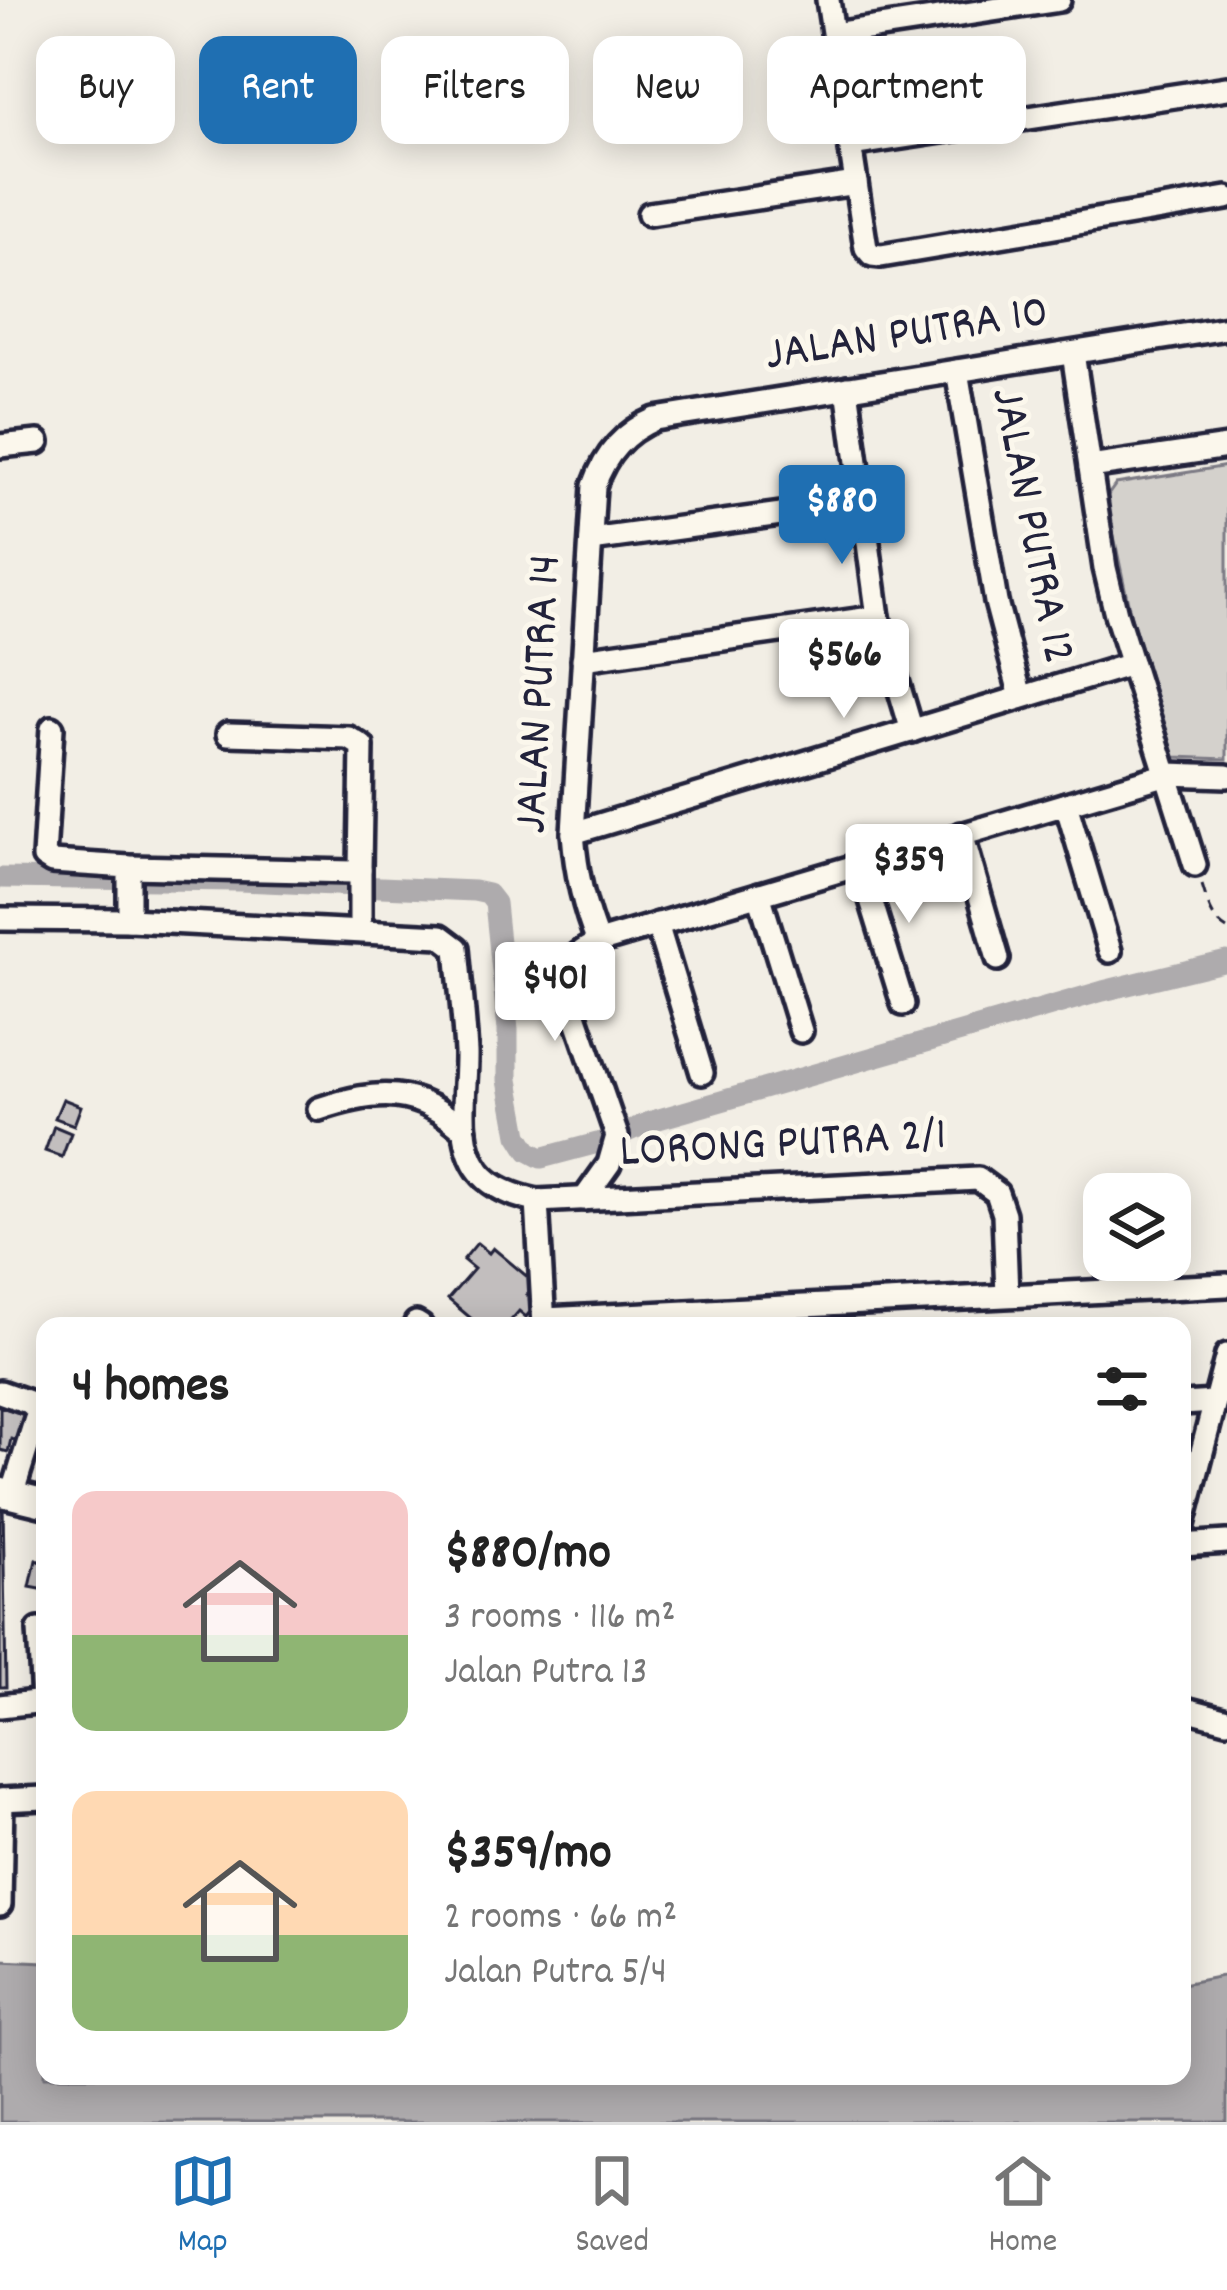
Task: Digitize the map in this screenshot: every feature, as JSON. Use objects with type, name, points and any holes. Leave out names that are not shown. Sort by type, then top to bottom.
[{"type":"main road","points":[[6,1493],[36,1501]]},
{"type":"street","points":[[829,0],[866,248],[876,256],[1227,198]]},
{"type":"street","points":[[834,34],[1059,0]]},
{"type":"street","points":[[850,145],[1227,88]]},
{"type":"street","points":[[649,214],[856,183]]},
{"type":"street","name":"JALAN PUTRA 10","points":[[610,451],[656,418],[1227,328]]},
{"type":"street","points":[[1073,352],[1116,614],[1196,865]]},
{"type":"street","name":"JALAN PUTRA 12","points":[[957,371],[996,602],[1021,697]]},
{"type":"street","points":[[847,388],[878,617],[911,730]]},
{"type":"street","points":[[0,446],[38,442]]},
{"type":"street","points":[[1090,467],[1227,447]]},
{"type":"street","name":"JALAN PUTRA 14","points":[[598,942],[575,869],[573,833],[594,486],[610,451]]},
{"type":"street","points":[[591,540],[862,503]]},
{"type":"street","points":[[584,659],[878,617]]},
{"type":"street","points":[[573,833],[1132,664]]},
{"type":"street","points":[[52,728],[42,850],[52,862],[129,876],[353,872],[360,885]]},
{"type":"street","points":[[228,734],[349,739],[362,746],[360,931]]},
{"type":"street","points":[[584,1199],[609,1165],[617,1136],[570,1000],[567,979],[576,953],[657,924],[1168,774],[1227,776]]},
{"type":"street","points":[[1066,804],[1111,951]]},
{"type":"street","points":[[962,834],[998,959]]},
{"type":"street","points":[[860,864],[903,1004]]},
{"type":"street","points":[[129,876],[129,920]]},
{"type":"street","points":[[759,894],[801,1031]]},
{"type":"street","points":[[0,919],[129,920],[441,936],[458,948],[466,1052],[465,1131],[477,1170],[520,1198],[537,1201],[544,1317]]},
{"type":"street","points":[[657,924],[702,1073]]},
{"type":"street","points":[[319,1109],[351,1098],[387,1094],[445,1112],[465,1131]]},
{"type":"street","name":"LORONG PUTRA 2/1","points":[[537,1201],[978,1179],[998,1192],[1004,1214],[1007,1295]]},
{"type":"street","points":[[630,1317],[1227,1286]]},
{"type":"street","points":[[1191,1494],[1227,1355]]},
{"type":"street","points":[[0,1392],[31,1403],[36,1409]]},
{"type":"street","points":[[1191,1403],[1215,1402]]},
{"type":"street","points":[[6,1493],[11,1456],[36,1415]]},
{"type":"street","points":[[1191,1544],[1227,1541]]},
{"type":"street","points":[[0,1706],[36,1702]]},
{"type":"street","points":[[1191,1710],[1227,1720]]},
{"type":"street","points":[[0,1905],[1,1800],[36,1798]]},
{"type":"path","points":[[1196,865],[1211,914],[1227,929]]},
{"type":"shaded area","points":[[1227,466],[1227,759],[1175,757],[1131,617],[1106,498],[1116,484]]},
{"type":"shaded area","points":[[0,1960],[36,1962],[36,2085],[1191,2085],[1191,1982],[1227,1975],[1227,2122],[0,2122]]},
{"type":"building","points":[[63,1099],[81,1106],[74,1125],[55,1118]]},
{"type":"building","points":[[54,1126],[71,1133],[62,1157],[45,1151]]},
{"type":"building","points":[[477,1243],[489,1253],[493,1248],[536,1284],[527,1295],[537,1303],[526,1317],[519,1311],[514,1317],[469,1317],[448,1299],[474,1269],[463,1260]]},
{"type":"building","points":[[0,1407],[29,1414],[22,1442],[11,1439],[8,1452],[0,1450]]},
{"type":"building","points":[[3,1503],[6,1687],[0,1687]]},
{"type":"waterway","points":[[0,878],[239,881],[488,894],[495,903],[508,1030],[508,1080],[518,1135],[528,1151],[541,1158],[609,1140]]},
{"type":"waterway","points":[[624,1133],[1103,991],[1227,961]]}]
